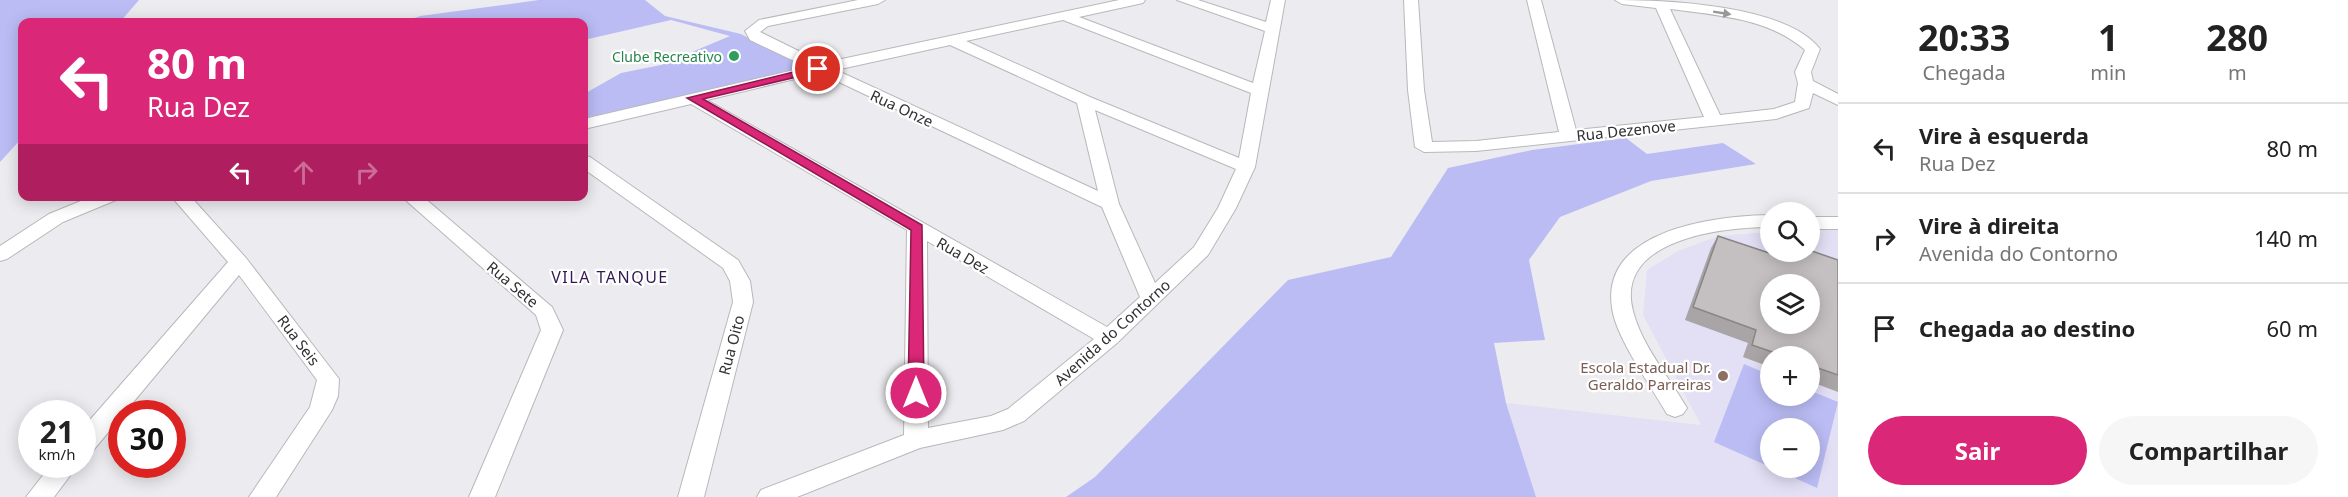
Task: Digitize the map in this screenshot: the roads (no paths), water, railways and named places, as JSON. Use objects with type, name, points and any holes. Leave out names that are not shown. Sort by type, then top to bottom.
[{"type":"street","name":"Rua Onze","points":[[878,0],[764,23],[752,31],[755,37],[818,69],[1110,204]]},
{"type":"street","points":[[588,123],[818,69],[1138,0]]},
{"type":"street","points":[[1184,0],[1271,28]]},
{"type":"street","name":"Avenida do Contorno","points":[[770,497],[916,440],[995,424],[1016,415],[1108,338],[1201,251],[1227,208],[1246,167],[1278,0]]},
{"type":"street","name":"Rua Dezenove","points":[[1411,0],[1416,90],[1424,147],[1476,146],[1776,114],[1803,105],[1806,83]]},
{"type":"street","points":[[1534,0],[1569,137]]},
{"type":"street","points":[[1622,0],[1734,15],[1793,33],[1813,50],[1803,72],[1806,83],[1838,100]]},
{"type":"street","points":[[1661,5],[1714,120]]},
{"type":"street","points":[[1065,16],[1259,91]]},
{"type":"street","points":[[951,40],[1084,100],[1246,167]]},
{"type":"street","name":"Rua Dez","points":[[693,98],[1108,338]]},
{"type":"street","points":[[1084,100],[1110,204],[1151,298]]},
{"type":"street","name":"Rua Oito","points":[[588,164],[731,264],[740,281],[743,302],[691,497]]},
{"type":"street","points":[[0,255],[56,218],[98,201]]},
{"type":"street","name":"Rua Seis","points":[[184,201],[239,262],[328,379],[326,396],[320,410],[262,497]]},
{"type":"street","name":"Rua Sete","points":[[416,201],[545,312],[552,330],[482,497]]},
{"type":"street","points":[[1675,408],[1622,310],[1622,280],[1638,254],[1663,240],[1701,228],[1745,220],[1760,221]]},
{"type":"street","points":[[1820,223],[1838,224]]},
{"type":"street","points":[[916,440],[917,228]]},
{"type":"street","points":[[96,430],[239,262]]},
{"type":"street","points":[[39,497],[55,478]]},
{"type":"place","name":"Clube Recreativo","points":[[734,56]]},
{"type":"place","name":"Escola Estadual Dr. Geraldo Parreiras","points":[[1723,376]]},
{"type":"district","name":"VILA TANQUE","points":[[610,277]]}]
